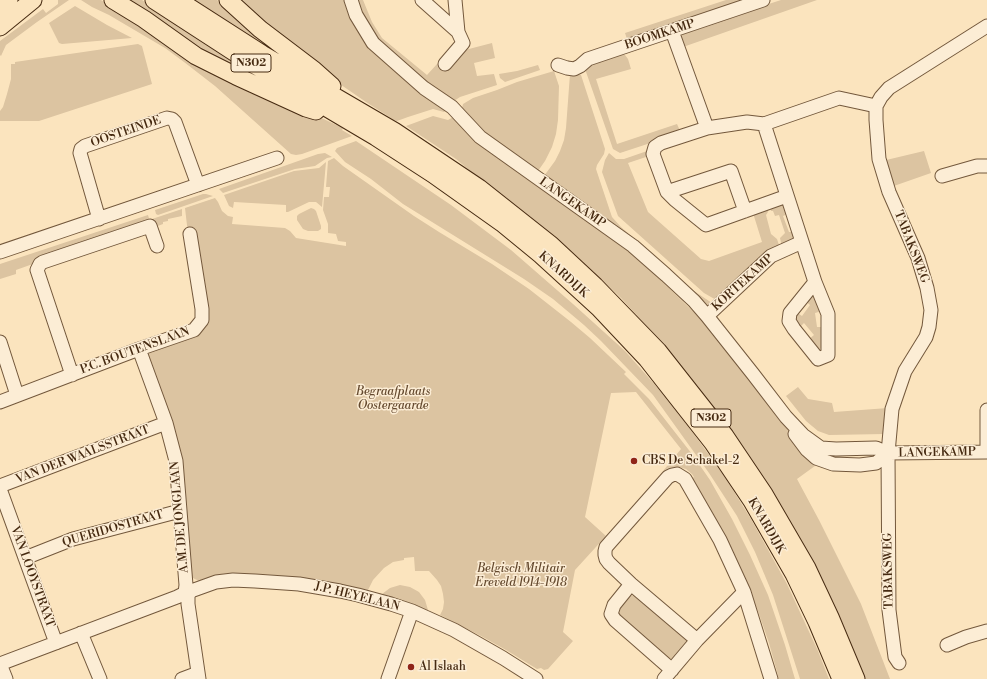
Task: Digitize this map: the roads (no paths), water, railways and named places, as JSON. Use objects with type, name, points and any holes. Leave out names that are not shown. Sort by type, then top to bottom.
[{"type":"main road","points":[[0,8],[9,0]]},
{"type":"main road","points":[[0,28],[33,0]]},
{"type":"main road","points":[[113,0],[144,19],[196,56],[236,76],[306,108],[354,115]]},
{"type":"main road","name":"KNARDIJK","points":[[154,0],[251,63],[354,115]]},
{"type":"main road","name":"KNARDIJK","points":[[178,0],[379,131],[479,188],[551,245],[595,286],[658,351],[725,436],[764,494],[806,568],[830,617],[856,679]]},
{"type":"main road","points":[[228,0],[260,29],[314,70],[354,115]]},
{"type":"main road","name":"KNARDIJK","points":[[379,131],[487,212],[541,255],[599,308],[647,359],[713,443],[752,501],[794,574],[817,622],[840,679]]},
{"type":"street","name":"LANGEKAMP","points":[[351,0],[356,16],[373,43],[424,88],[452,107],[480,137],[633,246],[666,275],[708,316],[786,417],[806,450],[816,458],[833,464],[860,464],[876,463],[888,453],[987,452]]},
{"type":"street","points":[[422,0],[458,32]]},
{"type":"street","points":[[445,64],[463,43],[458,32],[455,0]]},
{"type":"street","name":"BOOMKAMP","points":[[558,65],[574,69],[588,59],[763,0]]},
{"type":"street","points":[[787,196],[706,225],[667,192],[653,154],[655,147],[661,143],[707,128],[747,122],[764,124],[839,98],[876,106],[881,97],[889,88],[987,26]]},
{"type":"street","points":[[672,31],[707,128]]},
{"type":"street","name":"TABAKSWEG","points":[[876,106],[879,159],[889,192],[918,258],[927,288],[931,310],[926,337],[905,371],[892,409],[888,453],[889,610],[895,658],[899,663]]},
{"type":"street","name":"OOSTEINDE","points":[[99,218],[80,153],[81,149],[85,146],[167,118],[172,119],[175,122],[198,185]]},
{"type":"street","points":[[764,124],[815,282],[828,314],[828,355],[818,358],[789,321],[790,313],[815,282]]},
{"type":"street","points":[[0,252],[277,158]]},
{"type":"street","points":[[942,176],[977,166],[987,166]]},
{"type":"street","points":[[667,192],[731,171],[745,210]]},
{"type":"street","name":"P.C. BOUTENSLAAN","points":[[72,375],[37,270],[40,264],[150,226],[157,246]]},
{"type":"street","name":"P.C. BOUTENSLAAN","points":[[0,402],[139,349],[194,330],[202,320],[202,309],[190,234]]},
{"type":"street","name":"KORTEKAMP","points":[[708,316],[771,256],[802,242]]},
{"type":"street","points":[[0,342],[17,396]]},
{"type":"street","name":"A.M. DE JONGLAAN","points":[[139,349],[166,423],[176,461],[186,594],[198,676]]},
{"type":"street","points":[[987,410],[987,448]]},
{"type":"street","name":"VAN DER WAALSSTRAAT","points":[[0,487],[166,423]]},
{"type":"street","points":[[697,640],[608,563],[605,555],[606,547],[668,477],[677,474],[685,479],[720,540],[744,592],[771,679]]},
{"type":"street","name":"VAN LOOYSTRAAT","points":[[0,487],[56,643]]},
{"type":"street","name":"QUERIDOSTRAAT","points":[[25,558],[73,539],[180,511]]},
{"type":"street","name":"J.P. HEYELAAN","points":[[0,664],[216,582],[255,581],[299,584],[340,591],[412,611],[454,630],[536,679]]},
{"type":"street","points":[[631,584],[614,605],[611,614],[668,674],[697,640],[744,592]]},
{"type":"street","points":[[388,679],[412,611]]},
{"type":"street","points":[[947,645],[966,637],[987,631]]},
{"type":"street","points":[[81,633],[100,679]]},
{"type":"street","points":[[0,664],[6,679]]},
{"type":"street","points":[[182,679],[198,676]]},
{"type":"place","name":"CBS De Schakel-2","points":[[634,461]]},
{"type":"place","name":"Al Islaah","points":[[411,667]]},
{"type":"park label","name":"Begraafplaats Oostergaarde","points":[[393,399]]},
{"type":"park label","name":"Belgisch Militair Ereveld 1914-1918","points":[[521,576]]}]
